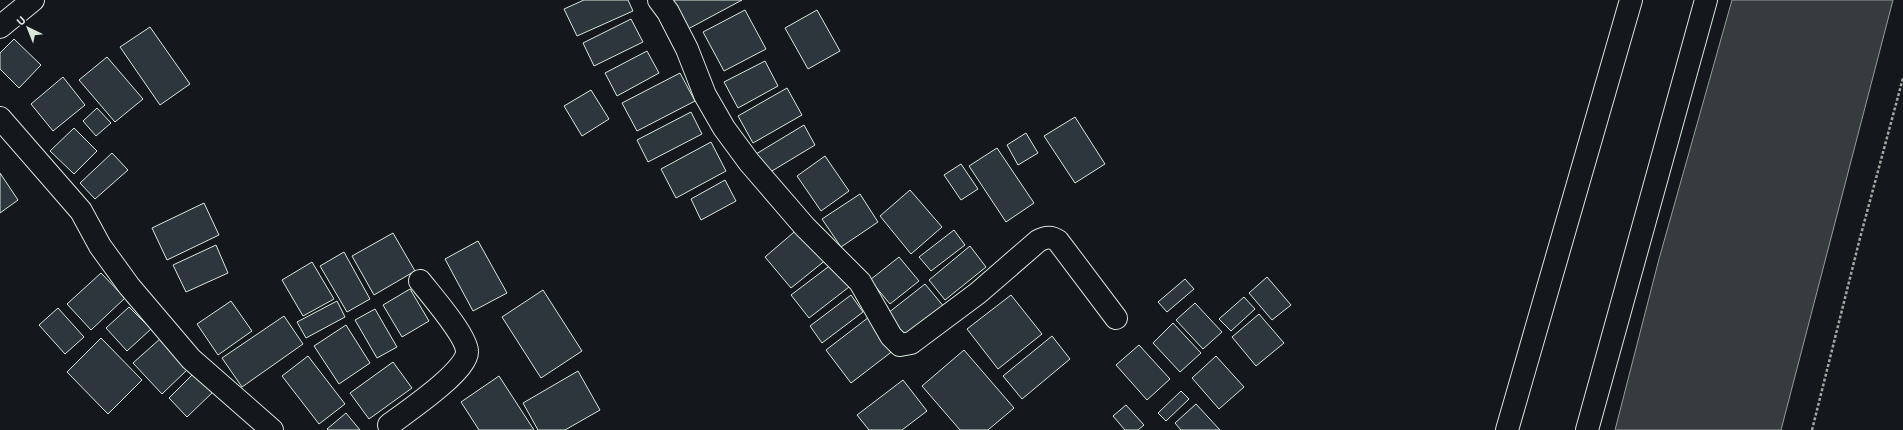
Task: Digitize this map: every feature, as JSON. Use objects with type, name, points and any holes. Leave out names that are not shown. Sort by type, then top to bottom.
[{"type":"street","points":[[0,27],[33,0]]},
{"type":"street","points":[[659,0],[668,12],[687,49],[704,95],[724,128],[749,162],[805,227],[860,282],[891,336],[900,345],[906,345],[917,338],[978,293],[1038,241],[1045,237],[1054,238],[1058,241],[1116,318]]},
{"type":"street","points":[[1508,430],[1631,0]]},
{"type":"street","points":[[1587,430],[1706,0]]},
{"type":"street","points":[[0,118],[81,211],[100,246],[129,286],[191,359],[272,430]]},
{"type":"street","points":[[388,428],[454,373],[465,361],[467,352],[464,342],[456,329],[420,281]]},
{"type":"path","points":[[1812,430],[1860,238],[1903,78]]},
{"type":"shaded area","points":[[1732,0],[1893,0],[1781,430],[1615,430],[1659,259]]},
{"type":"building","points":[[584,0],[628,0],[633,11],[577,36],[564,9]]},
{"type":"building","points":[[673,0],[742,0],[688,29]]},
{"type":"building","points":[[745,10],[766,49],[724,71],[703,32]]},
{"type":"building","points":[[817,10],[840,51],[808,69],[785,28]]},
{"type":"building","points":[[631,19],[643,42],[594,66],[583,43]]},
{"type":"building","points":[[150,27],[190,84],[160,105],[120,47]]},
{"type":"building","points":[[14,39],[41,65],[19,88],[0,69],[0,53]]},
{"type":"building","points":[[647,51],[659,73],[617,96],[605,73]]},
{"type":"building","points":[[107,57],[143,99],[115,122],[79,80]]},
{"type":"building","points":[[765,61],[778,86],[738,108],[724,82]]},
{"type":"building","points":[[680,73],[695,101],[637,131],[622,103]]},
{"type":"building","points":[[63,77],[85,105],[53,131],[31,104]]},
{"type":"building","points":[[787,88],[802,115],[753,143],[738,116]]},
{"type":"building","points":[[591,90],[609,119],[582,136],[564,106]]},
{"type":"building","points":[[97,108],[111,123],[96,136],[83,121]]},
{"type":"building","points":[[691,112],[702,134],[648,162],[637,140]]},
{"type":"building","points":[[1075,117],[1105,164],[1075,183],[1044,136]]},
{"type":"building","points":[[804,125],[815,145],[762,177],[751,157]]},
{"type":"building","points":[[74,128],[97,151],[74,174],[50,151]]},
{"type":"building","points":[[1026,133],[1038,153],[1018,165],[1007,145]]},
{"type":"building","points":[[711,142],[726,171],[676,198],[661,169]]},
{"type":"building","points":[[997,148],[1034,203],[1006,222],[969,166]]},
{"type":"building","points":[[112,153],[128,170],[95,199],[80,183]]},
{"type":"building","points":[[825,156],[849,191],[821,211],[797,176]]},
{"type":"building","points":[[961,164],[978,189],[961,200],[944,175]]},
{"type":"building","points":[[0,173],[18,200],[0,213]]},
{"type":"building","points":[[725,180],[736,201],[701,220],[691,199]]},
{"type":"building","points":[[910,190],[942,227],[911,254],[880,216]]},
{"type":"building","points":[[860,194],[878,222],[841,247],[822,219]]},
{"type":"building","points":[[204,203],[219,235],[167,260],[152,228]]},
{"type":"building","points":[[800,227],[827,259],[791,288],[765,257]]},
{"type":"building","points":[[954,230],[965,245],[931,271],[919,257]]},
{"type":"building","points":[[393,233],[415,271],[374,295],[352,256]]},
{"type":"building","points":[[478,241],[507,293],[473,311],[445,259]]},
{"type":"building","points":[[216,245],[228,273],[186,292],[173,265]]},
{"type":"building","points":[[970,246],[986,267],[945,300],[929,280]]},
{"type":"building","points":[[344,252],[370,299],[347,312],[320,266]]},
{"type":"building","points":[[899,257],[919,281],[890,304],[870,280]]},
{"type":"building","points":[[312,262],[334,299],[303,316],[282,280]]},
{"type":"building","points":[[832,264],[849,287],[809,318],[791,295]]},
{"type":"building","points":[[101,273],[125,298],[91,330],[67,304]]},
{"type":"building","points":[[1267,277],[1291,305],[1272,320],[1249,293]]},
{"type":"building","points":[[1185,279],[1194,289],[1167,312],[1158,302]]},
{"type":"building","points":[[925,284],[945,308],[902,342],[883,317]]},
{"type":"building","points":[[410,289],[429,321],[402,337],[383,305]]},
{"type":"building","points":[[543,290],[582,351],[541,378],[502,317]]},
{"type":"building","points":[[851,295],[863,312],[822,343],[810,326]]},
{"type":"building","points":[[1011,295],[1042,334],[998,369],[967,329]]},
{"type":"building","points":[[1244,297],[1255,309],[1231,331],[1219,319]]},
{"type":"building","points":[[231,301],[252,331],[218,355],[197,324]]},
{"type":"building","points":[[337,301],[345,317],[306,338],[297,322]]},
{"type":"building","points":[[1195,303],[1222,332],[1203,349],[1176,320]]},
{"type":"building","points":[[129,307],[151,329],[127,351],[106,328]]},
{"type":"building","points":[[58,308],[84,337],[65,354],[39,325]]},
{"type":"building","points":[[375,309],[397,347],[377,358],[355,320]]},
{"type":"building","points":[[1259,314],[1284,343],[1256,366],[1232,337]]},
{"type":"building","points":[[284,316],[303,344],[242,387],[222,358]]},
{"type":"building","points":[[869,317],[894,350],[851,383],[826,350]]},
{"type":"building","points":[[1173,323],[1201,353],[1180,372],[1153,343]]},
{"type":"building","points":[[346,325],[370,363],[339,384],[314,346]]},
{"type":"building","points":[[1052,336],[1070,359],[1022,399],[1003,376]]},
{"type":"building","points":[[101,338],[142,380],[108,414],[67,372]]},
{"type":"building","points":[[161,338],[189,368],[162,394],[133,363]]},
{"type":"building","points":[[1139,345],[1170,379],[1147,400],[1116,365]]},
{"type":"building","points":[[964,350],[1014,408],[988,430],[960,430],[922,386]]},
{"type":"building","points":[[308,356],[345,404],[319,424],[282,376]]},
{"type":"building","points":[[1216,356],[1244,387],[1219,409],[1192,378]]},
{"type":"building","points":[[393,362],[412,388],[369,419],[350,393]]},
{"type":"building","points":[[578,371],[600,410],[565,430],[538,430],[523,403]]},
{"type":"building","points":[[195,372],[214,391],[187,417],[169,398]]},
{"type":"building","points":[[499,376],[534,430],[479,430],[461,402]]},
{"type":"building","points":[[903,380],[927,411],[902,430],[869,430],[857,415]]},
{"type":"building","points":[[1181,391],[1189,399],[1166,421],[1158,413]]},
{"type":"building","points":[[1196,404],[1220,430],[1181,430],[1175,423]]},
{"type":"building","points":[[1126,405],[1144,425],[1138,430],[1125,430],[1113,416]]},
{"type":"building","points":[[346,413],[360,430],[327,429]]}]
